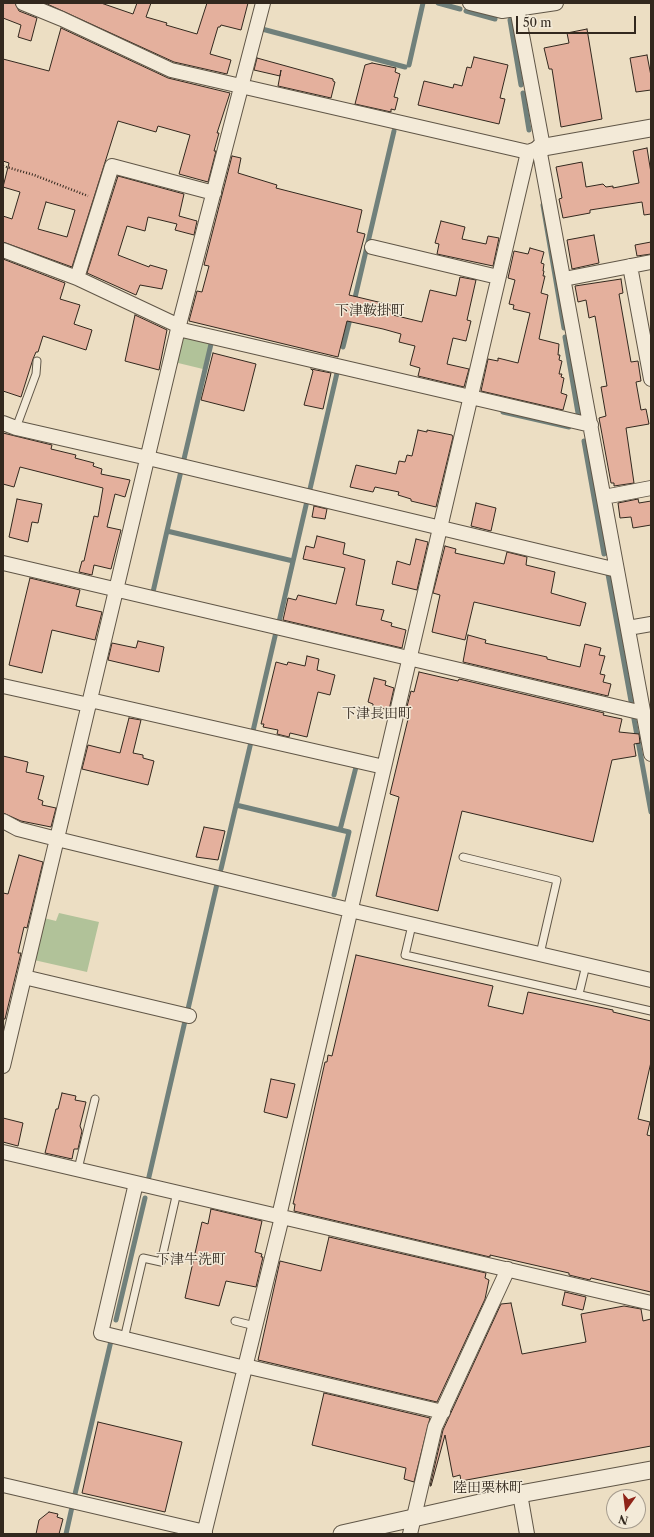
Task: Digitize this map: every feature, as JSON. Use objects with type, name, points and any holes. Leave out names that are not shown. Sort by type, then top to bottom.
[{"type":"street","points":[[23,3],[75,24],[171,70],[241,87],[537,149],[651,128]]},
{"type":"street","points":[[3,1066],[179,328],[263,3]]},
{"type":"street","points":[[470,3],[502,11],[517,6],[556,3]]},
{"type":"street","points":[[517,6],[537,149],[564,279],[651,754]]},
{"type":"street","points":[[3,1485],[205,1533],[255,1326],[350,910],[498,277],[537,149]]},
{"type":"street","points":[[77,278],[112,166],[214,193]]},
{"type":"street","points":[[372,248],[498,277]]},
{"type":"street","points":[[3,250],[77,278],[179,328],[591,425]]},
{"type":"street","points":[[564,279],[651,262]]},
{"type":"street","points":[[630,266],[651,379]]},
{"type":"street","points":[[9,425],[617,570]]},
{"type":"street","points":[[604,497],[651,488]]},
{"type":"street","points":[[3,564],[643,713]]},
{"type":"street","points":[[628,628],[651,624]]},
{"type":"street","points":[[3,686],[90,702],[384,767]]},
{"type":"street","points":[[3,821],[18,829],[57,839],[412,925],[651,980]]},
{"type":"street","points":[[24,977],[189,1016]]},
{"type":"street","points":[[3,1152],[651,1303]]},
{"type":"street","points":[[136,1183],[101,1333],[443,1412]]},
{"type":"street","points":[[411,1526],[436,1427],[508,1269]]},
{"type":"street","points":[[342,1534],[411,1526],[520,1494],[651,1470]]},
{"type":"street","points":[[520,1494],[527,1534]]},
{"type":"lane","points":[[9,425],[36,374],[37,361]]},
{"type":"lane","points":[[463,857],[557,880],[540,954]]},
{"type":"lane","points":[[412,925],[405,955],[651,1011]]},
{"type":"lane","points":[[579,994],[586,965]]},
{"type":"lane","points":[[78,1169],[95,1099]]},
{"type":"lane","points":[[124,1339],[143,1258],[161,1262],[177,1192]]},
{"type":"lane","points":[[235,1321],[255,1326]]},
{"type":"path","points":[[3,166],[34,175],[101,201]]},
{"type":"green space","points":[[187,336],[210,342],[203,369],[174,362],[180,339]]},
{"type":"green space","points":[[59,913],[99,922],[87,972],[34,960],[44,918],[56,921]]},
{"type":"building","points":[[3,3],[15,3],[19,11],[37,18],[31,41],[18,37],[21,25],[3,18]]},
{"type":"building","points":[[45,3],[101,3],[133,14],[137,3],[151,3],[146,17],[167,23],[166,25],[197,34],[207,3],[248,3],[241,30],[221,25],[218,27],[210,54],[231,60],[227,74],[174,62]]},
{"type":"building","points":[[61,28],[168,78],[230,93],[217,133],[219,133],[214,151],[216,151],[208,182],[179,174],[190,135],[158,126],[156,132],[118,121],[72,267],[3,242],[3,216],[12,219],[20,192],[3,187],[9,163],[3,161],[3,59],[49,71]],"holes":[[[46,202],[75,210],[67,237],[38,229]]]},
{"type":"building","points":[[587,29],[602,119],[561,127],[552,69],[549,69],[544,48],[569,43],[567,33]]},
{"type":"building","points":[[647,55],[651,76],[651,90],[636,92],[630,58]]},
{"type":"building","points":[[474,57],[508,65],[500,98],[505,99],[499,124],[418,105],[424,81],[453,88],[454,84],[462,86],[467,67],[471,68]]},
{"type":"building","points":[[257,58],[333,79],[335,82],[331,98],[278,86],[280,76],[254,70]]},
{"type":"building","points":[[372,63],[396,68],[395,72],[400,74],[394,97],[398,98],[395,110],[391,109],[391,112],[355,104],[365,65]]},
{"type":"building","points":[[647,148],[651,173],[651,214],[644,215],[642,202],[590,210],[590,213],[563,218],[559,199],[562,198],[556,167],[582,162],[586,187],[603,184],[606,187],[613,186],[613,188],[639,183],[633,151]]},
{"type":"building","points":[[232,156],[241,158],[238,173],[277,185],[276,188],[362,210],[357,232],[365,234],[349,295],[395,306],[393,315],[422,322],[430,290],[456,296],[460,277],[476,280],[467,320],[471,321],[466,341],[453,338],[447,364],[469,369],[464,387],[418,376],[420,368],[410,365],[415,346],[399,342],[401,334],[383,329],[347,321],[338,357],[189,321],[197,291],[202,292],[209,266],[204,265]]},
{"type":"building","points":[[118,176],[184,194],[179,216],[197,221],[194,235],[175,230],[177,224],[148,217],[145,231],[127,226],[118,255],[149,267],[150,265],[167,270],[162,289],[140,285],[136,295],[87,273]]},
{"type":"building","points":[[441,221],[465,227],[462,239],[486,244],[488,236],[499,238],[493,266],[437,254],[439,244],[435,243]]},
{"type":"building","points":[[594,235],[599,263],[572,269],[567,240]]},
{"type":"building","points":[[651,242],[651,254],[637,256],[635,245]]},
{"type":"building","points":[[530,248],[544,252],[541,263],[544,264],[543,276],[545,276],[541,293],[548,295],[539,339],[559,344],[558,355],[560,355],[559,360],[562,361],[559,374],[562,374],[561,377],[564,378],[561,393],[567,395],[563,410],[481,391],[488,359],[498,361],[498,358],[518,363],[530,313],[513,309],[514,305],[509,304],[515,280],[508,278],[514,251],[528,254]]},
{"type":"building","points":[[3,259],[65,283],[60,299],[80,305],[74,324],[92,330],[86,350],[43,336],[38,352],[36,352],[33,359],[21,397],[3,391]]},
{"type":"building","points":[[621,279],[623,293],[619,294],[631,362],[638,361],[641,381],[636,382],[641,410],[646,409],[649,424],[626,428],[634,483],[614,486],[614,483],[611,483],[599,418],[606,416],[601,387],[607,386],[595,316],[589,318],[586,300],[578,302],[575,286]]},
{"type":"building","points":[[135,315],[167,330],[159,370],[125,361]]},
{"type":"building","points":[[213,353],[256,364],[244,411],[201,400]]},
{"type":"building","points":[[311,369],[331,373],[323,409],[304,405],[313,371]]},
{"type":"building","points":[[418,430],[427,432],[427,430],[452,435],[453,437],[436,507],[411,501],[411,499],[398,495],[399,492],[375,487],[373,492],[350,487],[356,465],[396,474],[399,461],[405,462],[407,455],[412,456]]},
{"type":"building","points":[[3,433],[52,445],[51,449],[76,455],[75,458],[94,463],[93,466],[102,469],[101,474],[130,480],[125,497],[115,494],[107,527],[121,530],[111,569],[94,565],[92,575],[79,572],[82,561],[84,561],[94,516],[98,517],[103,488],[20,467],[14,487],[3,484]]},
{"type":"building","points":[[17,499],[42,504],[38,523],[32,522],[28,542],[9,537]]},
{"type":"building","points":[[638,499],[639,503],[651,501],[651,525],[633,528],[631,517],[620,518],[618,503]]},
{"type":"building","points":[[476,503],[496,508],[491,531],[471,526]]},
{"type":"building","points":[[314,506],[327,509],[325,519],[312,517]]},
{"type":"building","points":[[317,536],[345,543],[343,554],[365,560],[356,605],[384,610],[381,620],[392,623],[391,626],[406,630],[402,648],[283,620],[288,598],[296,600],[298,595],[336,604],[345,568],[303,559],[306,546],[314,548]]},
{"type":"building","points":[[416,539],[428,542],[417,590],[392,584],[397,561],[410,565]]},
{"type":"building","points":[[445,546],[456,549],[455,553],[504,564],[507,552],[527,557],[526,565],[555,572],[551,593],[586,603],[580,626],[474,602],[465,640],[432,632],[440,595],[433,593]]},
{"type":"building","points":[[30,578],[80,590],[76,606],[102,612],[95,640],[52,630],[42,673],[9,665]]},
{"type":"building","points":[[468,635],[486,640],[485,643],[547,657],[547,659],[580,667],[585,644],[601,648],[599,655],[605,656],[600,674],[605,675],[603,682],[611,684],[608,696],[463,662]]},
{"type":"building","points":[[138,641],[164,647],[159,672],[108,660],[112,643],[136,648]]},
{"type":"building","points":[[307,656],[319,659],[317,670],[335,675],[330,695],[318,692],[307,737],[290,733],[289,737],[277,734],[278,730],[263,727],[264,724],[261,724],[276,662],[287,665],[288,662],[305,666]]},
{"type":"building","points":[[419,672],[458,681],[459,679],[604,713],[603,715],[622,719],[619,732],[639,734],[640,743],[634,744],[636,756],[612,760],[593,842],[462,811],[438,911],[376,896],[399,797],[390,794],[409,715],[405,714],[411,691],[414,692]]},
{"type":"building","points":[[374,678],[386,681],[385,685],[394,688],[389,710],[373,706],[373,704],[368,702]]},
{"type":"building","points":[[129,718],[141,720],[133,753],[143,755],[143,758],[154,761],[148,785],[82,769],[88,745],[120,753]]},
{"type":"building","points":[[3,756],[28,762],[26,772],[44,776],[38,799],[43,801],[42,805],[56,808],[51,827],[21,821],[3,813]]},
{"type":"building","points":[[204,827],[225,831],[218,860],[196,857]]},
{"type":"building","points":[[19,855],[43,862],[27,928],[24,927],[18,953],[21,953],[5,1019],[3,1019],[3,893],[8,894]]},
{"type":"building","points":[[356,955],[493,986],[488,1006],[523,1014],[528,992],[613,1010],[613,1012],[651,1021],[651,1062],[638,1119],[650,1122],[647,1135],[651,1136],[651,1292],[591,1278],[590,1280],[569,1275],[569,1273],[490,1255],[490,1257],[294,1211],[295,1204],[293,1204],[325,1062],[327,1062],[328,1055],[332,1056]]},
{"type":"building","points":[[271,1079],[295,1084],[287,1118],[264,1112]]},
{"type":"building","points":[[62,1093],[76,1096],[75,1100],[86,1102],[80,1126],[82,1131],[78,1149],[74,1149],[72,1159],[45,1153],[56,1109],[58,1109]]},
{"type":"building","points":[[3,1118],[23,1123],[18,1146],[3,1142]]},
{"type":"building","points":[[211,1209],[262,1221],[255,1252],[262,1254],[261,1257],[263,1257],[256,1287],[226,1281],[219,1306],[185,1298],[202,1222],[208,1224]]},
{"type":"building","points":[[329,1237],[486,1273],[485,1278],[489,1280],[485,1299],[437,1402],[258,1360],[280,1261],[321,1271]]},
{"type":"building","points":[[565,1292],[586,1297],[583,1310],[562,1305]]},
{"type":"building","points":[[511,1303],[522,1354],[586,1342],[581,1314],[624,1306],[641,1309],[643,1321],[651,1319],[651,1446],[461,1481],[460,1475],[453,1477],[445,1435],[430,1486],[443,1430],[501,1304]]},
{"type":"building","points":[[324,1393],[430,1418],[414,1482],[404,1479],[406,1468],[312,1445]]},
{"type":"building","points":[[98,1422],[182,1442],[165,1512],[82,1493]]},
{"type":"building","points":[[49,1512],[58,1514],[57,1517],[63,1519],[59,1534],[36,1534],[39,1520]]},
{"type":"waterway","points":[[409,65],[423,3]]},
{"type":"waterway","points":[[438,3],[460,9]]},
{"type":"waterway","points":[[466,11],[495,19]]},
{"type":"waterway","points":[[510,20],[521,85]]},
{"type":"waterway","points":[[262,29],[405,67]]},
{"type":"waterway","points":[[523,93],[529,130]]},
{"type":"waterway","points":[[354,302],[394,131]]},
{"type":"waterway","points":[[543,205],[564,328]]},
{"type":"waterway","points":[[343,347],[351,315]]},
{"type":"waterway","points":[[565,337],[578,413]]},
{"type":"waterway","points":[[184,459],[211,344]]},
{"type":"waterway","points":[[310,489],[337,373]]},
{"type":"waterway","points":[[503,412],[569,427]]},
{"type":"waterway","points":[[584,441],[604,554]]},
{"type":"waterway","points":[[167,531],[181,471]]},
{"type":"waterway","points":[[279,622],[307,501]]},
{"type":"waterway","points":[[153,592],[167,531],[293,561]]},
{"type":"waterway","points":[[608,574],[631,701]]},
{"type":"waterway","points":[[253,731],[276,632]]},
{"type":"waterway","points":[[634,719],[651,812]]},
{"type":"waterway","points":[[221,869],[251,742]]},
{"type":"waterway","points":[[340,830],[356,767]]},
{"type":"waterway","points":[[236,805],[349,832],[334,895]]},
{"type":"waterway","points":[[188,1009],[217,884]]},
{"type":"waterway","points":[[148,1181],[185,1021]]},
{"type":"waterway","points":[[116,1320],[145,1198]]},
{"type":"waterway","points":[[75,1494],[111,1341]]},
{"type":"waterway","points":[[66,1534],[72,1507]]},
{"type":"district","name":"下津鞍掛町","points":[[370,311]]},
{"type":"district","name":"下津長田町","points":[[377,714]]},
{"type":"district","name":"下津牛洗町","points":[[191,1260]]},
{"type":"district","name":"陸田栗林町","points":[[488,1488]]}]
